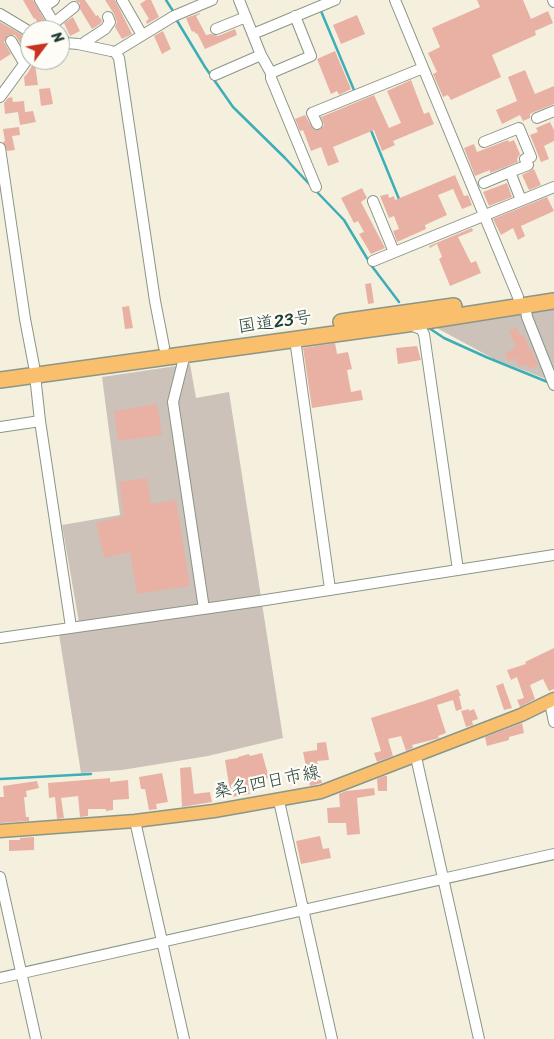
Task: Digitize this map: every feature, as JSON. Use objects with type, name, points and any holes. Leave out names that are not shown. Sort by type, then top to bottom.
[{"type":"highway","name":"国道23号","points":[[0,370],[35,370],[185,354],[407,324],[521,301],[554,292]]},
{"type":"highway","name":"国道23号","points":[[0,380],[35,370],[164,347],[521,301],[554,301]]},
{"type":"main road","name":"桑名四日市線","points":[[0,831],[135,821],[279,801],[321,792],[416,757],[552,701]]},
{"type":"street","points":[[50,20],[42,3],[54,0]]},
{"type":"street","points":[[122,0],[142,35]]},
{"type":"street","points":[[70,44],[84,45],[115,52],[174,16],[212,0]]},
{"type":"street","points":[[239,0],[261,55],[271,73],[271,78],[316,187]]},
{"type":"street","points":[[253,34],[334,0]]},
{"type":"street","points":[[395,0],[521,301],[553,383]]},
{"type":"street","points":[[62,20],[74,7]]},
{"type":"street","points":[[0,14],[20,26]]},
{"type":"street","points":[[271,73],[311,56],[295,16]]},
{"type":"street","points":[[84,45],[85,42],[105,29],[110,22],[108,17]]},
{"type":"street","points":[[216,29],[246,17]]},
{"type":"street","points":[[11,41],[20,51]]},
{"type":"street","points":[[115,52],[120,62],[155,301],[164,347]]},
{"type":"street","points":[[215,75],[261,55]]},
{"type":"street","points":[[1,94],[20,68]]},
{"type":"street","points":[[317,124],[312,113],[423,68]]},
{"type":"street","points":[[537,118],[554,111]]},
{"type":"street","points":[[484,142],[519,128],[531,157],[525,159],[528,165],[484,183]]},
{"type":"street","points":[[0,148],[25,319],[35,370],[40,421],[71,627]]},
{"type":"street","points":[[510,172],[521,200]]},
{"type":"street","points":[[373,261],[554,187]]},
{"type":"street","points":[[373,201],[394,252]]},
{"type":"street","points":[[407,324],[420,329],[424,334],[458,570]]},
{"type":"street","points":[[295,339],[330,589]]},
{"type":"street","points":[[185,354],[173,402],[204,609]]},
{"type":"street","points":[[0,427],[40,421]]},
{"type":"street","points":[[0,638],[204,609],[554,555]]},
{"type":"street","points":[[552,701],[554,722]]},
{"type":"street","points":[[416,757],[479,1039]]},
{"type":"street","points":[[279,801],[332,1039]]},
{"type":"street","points":[[135,821],[184,1039]]},
{"type":"street","points":[[0,978],[554,854]]},
{"type":"street","points":[[0,877],[36,1039]]},
{"type":"shaded area","points":[[554,309],[554,382],[494,359],[433,326]]},
{"type":"shaded area","points":[[190,364],[196,398],[229,392],[283,738],[208,756],[122,770],[81,773],[59,634],[80,628],[62,525],[120,515],[102,377]]},
{"type":"building","points":[[23,0],[33,0],[45,20],[34,19]]},
{"type":"building","points":[[75,0],[85,0],[96,16],[98,15],[101,18],[100,24],[92,29],[80,9],[80,3]]},
{"type":"building","points":[[105,0],[115,0],[132,34],[122,39],[115,27],[117,22],[114,14]]},
{"type":"building","points":[[146,0],[151,0],[159,17],[147,24],[146,21],[149,19],[140,4]]},
{"type":"building","points":[[477,0],[523,0],[531,19],[548,11],[553,23],[535,31],[536,35],[492,55],[501,77],[451,100],[448,95],[443,97],[433,74],[437,72],[428,53],[440,47],[432,28],[480,7]]},
{"type":"building","points":[[200,13],[196,16],[206,35],[218,36],[235,29],[237,35],[205,49],[197,33],[192,32],[186,18]]},
{"type":"building","points":[[357,15],[365,34],[341,44],[333,25]]},
{"type":"building","points":[[73,17],[80,31],[70,36],[70,20]]},
{"type":"building","points":[[0,22],[20,34],[20,43],[15,35],[8,35],[4,42],[11,54],[0,61]]},
{"type":"building","points":[[163,31],[171,49],[162,54],[154,36]]},
{"type":"building","points":[[335,51],[351,89],[339,95],[337,91],[331,94],[317,59]]},
{"type":"building","points":[[29,70],[36,70],[38,85],[25,86],[24,77]]},
{"type":"building","points":[[525,70],[535,94],[554,86],[554,104],[530,114],[530,118],[523,121],[520,115],[502,124],[496,110],[517,101],[508,77]]},
{"type":"building","points":[[411,80],[424,114],[429,112],[434,124],[393,141],[395,145],[382,151],[374,130],[333,147],[339,162],[328,166],[321,147],[311,151],[303,130],[300,131],[295,119],[305,115],[313,129],[319,130],[324,125],[321,117],[374,95],[389,128],[401,123],[387,91]]},
{"type":"building","points":[[50,88],[53,104],[41,106],[39,89]]},
{"type":"building","points":[[12,97],[13,102],[24,101],[25,112],[33,111],[36,122],[20,125],[18,112],[5,114],[4,103],[8,98]]},
{"type":"building","points":[[550,122],[554,130],[554,141],[544,146],[549,159],[541,162],[530,135],[538,132],[536,128]]},
{"type":"building","points":[[19,127],[20,135],[12,136],[15,150],[7,151],[3,142],[5,141],[3,129]]},
{"type":"building","points":[[508,140],[509,142],[514,140],[520,154],[517,159],[518,162],[490,173],[490,170],[475,176],[464,148],[474,144],[477,152]]},
{"type":"building","points":[[534,169],[541,185],[529,190],[522,175]]},
{"type":"building","points":[[455,175],[464,196],[468,195],[472,205],[462,209],[453,189],[438,195],[447,215],[425,225],[426,229],[397,242],[393,231],[399,229],[394,216],[389,218],[380,196],[388,194],[389,198],[394,196],[395,200]]},
{"type":"building","points":[[507,183],[512,197],[489,206],[483,192]]},
{"type":"building","points":[[362,188],[367,198],[361,202],[385,248],[371,254],[359,234],[364,232],[358,221],[354,223],[341,198]]},
{"type":"building","points":[[547,197],[554,211],[521,226],[525,236],[518,240],[513,228],[501,235],[493,219]]},
{"type":"building","points":[[472,228],[473,231],[458,237],[471,263],[476,261],[481,273],[450,286],[439,259],[442,257],[437,244],[430,248],[429,246]]},
{"type":"building","points":[[371,283],[374,303],[368,304],[365,284]]},
{"type":"building","points":[[129,306],[133,328],[125,329],[122,307]]},
{"type":"building","points":[[517,328],[521,336],[524,335],[538,365],[529,369],[527,364],[519,367],[515,358],[509,361],[505,353],[516,348],[509,331]]},
{"type":"building","points":[[335,343],[337,354],[348,352],[352,369],[347,370],[351,392],[361,390],[363,400],[312,408],[303,348]]},
{"type":"building","points":[[417,346],[421,360],[398,364],[396,348]]},
{"type":"building","points":[[157,404],[162,435],[118,441],[114,411]]},
{"type":"building","points":[[147,478],[151,504],[176,500],[190,586],[137,594],[130,552],[104,558],[96,523],[124,516],[119,482]]},
{"type":"building","points":[[554,648],[554,689],[549,691],[543,679],[530,685],[535,699],[520,707],[517,700],[524,698],[517,677],[511,680],[507,670],[526,664],[525,662]]},
{"type":"building","points":[[503,683],[512,708],[504,710],[496,686]]},
{"type":"building","points":[[458,689],[461,696],[459,696],[462,709],[456,711],[453,700],[437,705],[446,733],[438,736],[439,738],[412,745],[413,748],[406,751],[401,736],[388,739],[393,756],[377,762],[374,753],[381,751],[371,718]]},
{"type":"building","points":[[469,709],[469,711],[474,709],[478,719],[472,721],[473,725],[466,727],[461,711]]},
{"type":"building","points":[[522,723],[524,733],[509,737],[509,740],[487,746],[485,737]]},
{"type":"building","points":[[326,742],[329,760],[317,761],[322,783],[310,786],[303,752],[317,750],[317,743]]},
{"type":"building","points":[[262,753],[269,778],[248,782],[250,794],[231,797],[225,760]]},
{"type":"building","points":[[191,767],[194,794],[210,792],[212,802],[182,807],[180,768]]},
{"type":"building","points":[[162,773],[168,802],[156,804],[157,809],[149,810],[145,789],[141,789],[139,777]]},
{"type":"building","points":[[387,776],[387,791],[378,791],[377,779]]},
{"type":"building","points":[[110,778],[110,782],[128,780],[129,799],[113,800],[113,810],[88,809],[88,816],[80,817],[78,796],[61,798],[64,818],[57,819],[55,797],[49,798],[48,783]]},
{"type":"building","points":[[37,781],[39,788],[26,791],[27,797],[24,797],[26,817],[29,817],[29,821],[0,823],[0,797],[4,797],[3,786]]},
{"type":"building","points":[[374,788],[375,795],[357,798],[360,834],[347,835],[346,823],[328,823],[327,808],[340,807],[339,794],[346,791]]},
{"type":"building","points":[[320,836],[323,849],[329,848],[331,858],[301,864],[296,841]]},
{"type":"building","points":[[34,837],[34,850],[9,851],[9,840]]},
{"type":"waterway","points":[[166,0],[173,11]]},
{"type":"waterway","points":[[321,11],[354,90]]},
{"type":"waterway","points":[[176,19],[205,67],[233,107],[312,187]]},
{"type":"waterway","points":[[370,128],[399,199]]},
{"type":"waterway","points":[[316,191],[344,220],[371,265],[399,302]]},
{"type":"waterway","points":[[429,328],[444,338],[550,383]]},
{"type":"waterway","points":[[0,779],[91,774]]}]
